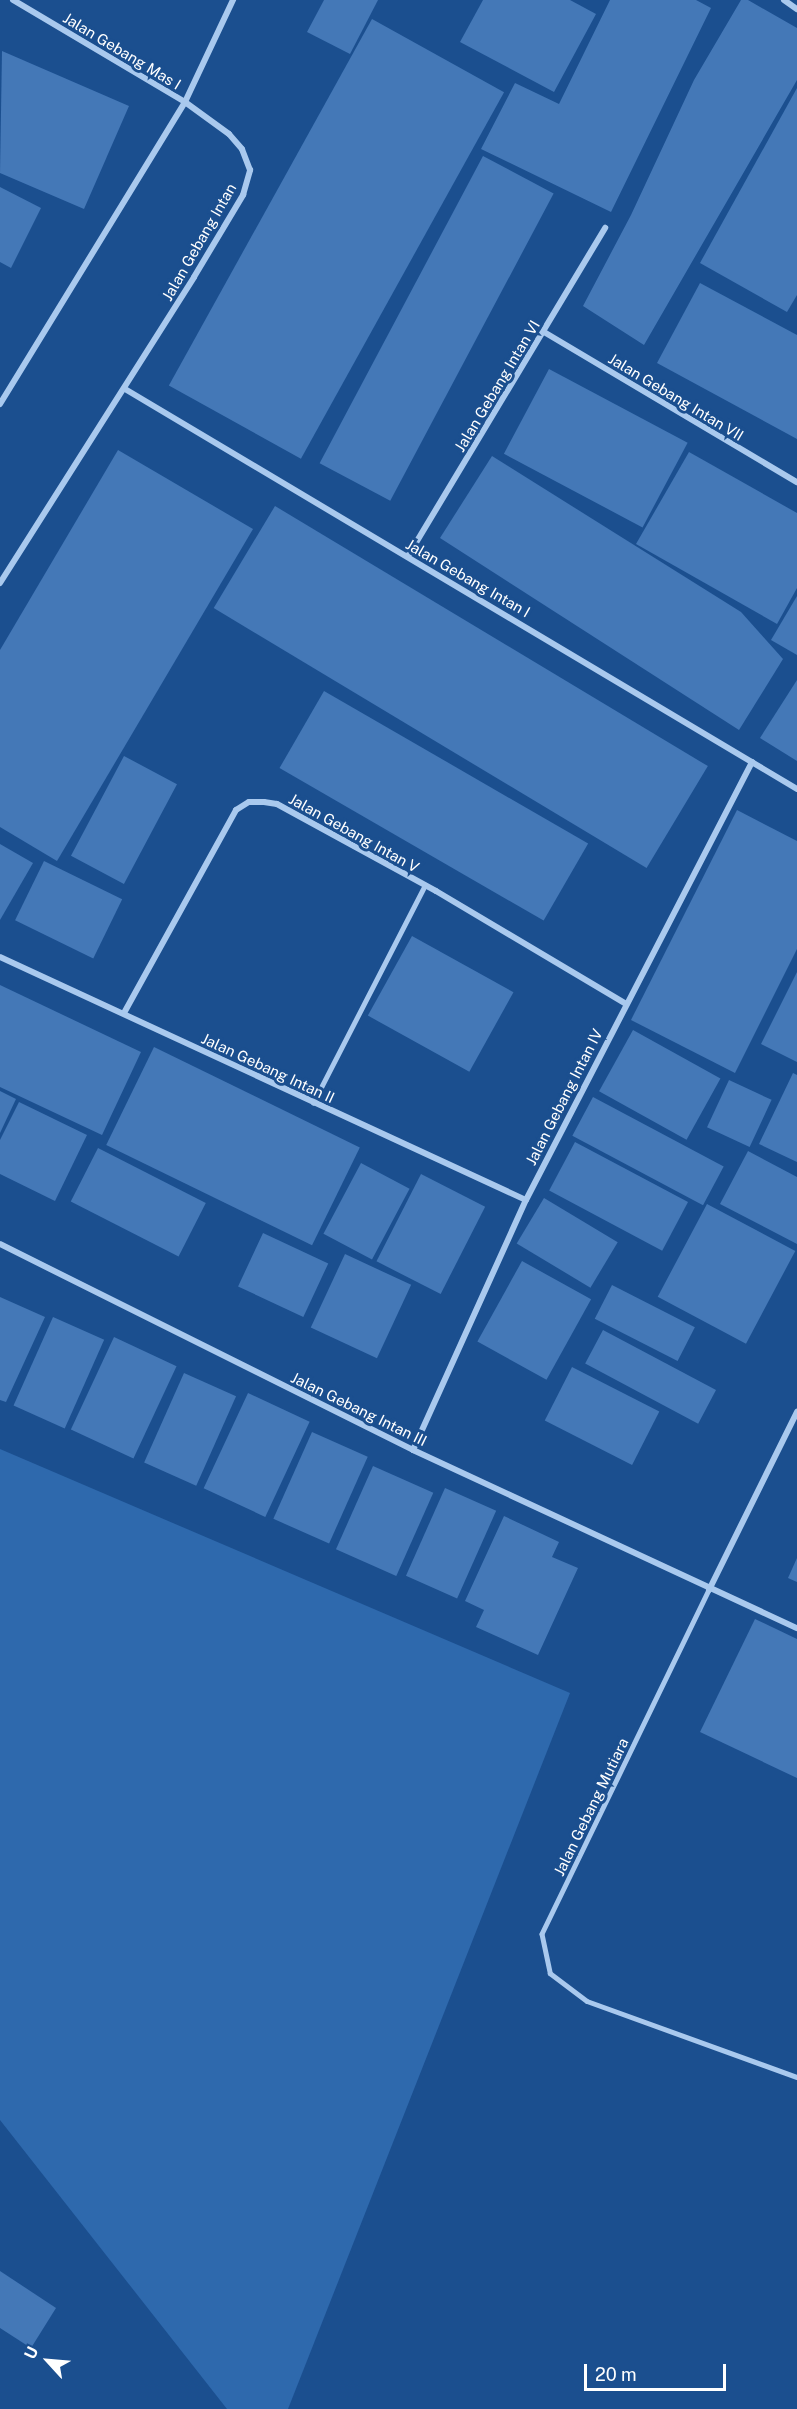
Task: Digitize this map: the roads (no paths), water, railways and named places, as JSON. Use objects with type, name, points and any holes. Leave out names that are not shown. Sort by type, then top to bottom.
[{"type":"street","name":"Jalan Gebang Mas I","points":[[13,0],[185,102],[233,0]]},
{"type":"street","points":[[784,0],[797,9]]},
{"type":"street","name":"Jalan Gebang Intan","points":[[0,583],[125,389],[243,195],[250,170],[242,149],[229,134],[185,102]]},
{"type":"street","points":[[0,404],[185,102]]},
{"type":"street","name":"Jalan Gebang Intan VI","points":[[408,556],[605,228]]},
{"type":"street","name":"Jalan Gebang Intan VII","points":[[544,332],[797,482]]},
{"type":"street","name":"Jalan Gebang Intan I","points":[[125,389],[797,789]]},
{"type":"street","name":"Jalan Gebang Intan IV","points":[[413,1450],[526,1200],[625,1003],[753,762]]},
{"type":"street","name":"Jalan Gebang Intan V","points":[[124,1013],[236,810],[249,802],[277,804],[425,885],[625,1003]]},
{"type":"street","name":"Jalan Gebang Intan II","points":[[0,957],[526,1200]]},
{"type":"street","name":"Jalan Gebang Intan III","points":[[0,1244],[413,1450],[710,1590],[797,1628]]},
{"type":"street","name":"Jalan Gebang Mutiara","points":[[710,1590],[797,1412]]},
{"type":"lane","points":[[313,1103],[425,885]]},
{"type":"lane","name":"Jalan Gebang Mutiara","points":[[710,1590],[542,1934],[550,1973],[587,2001],[797,2078]]}]
